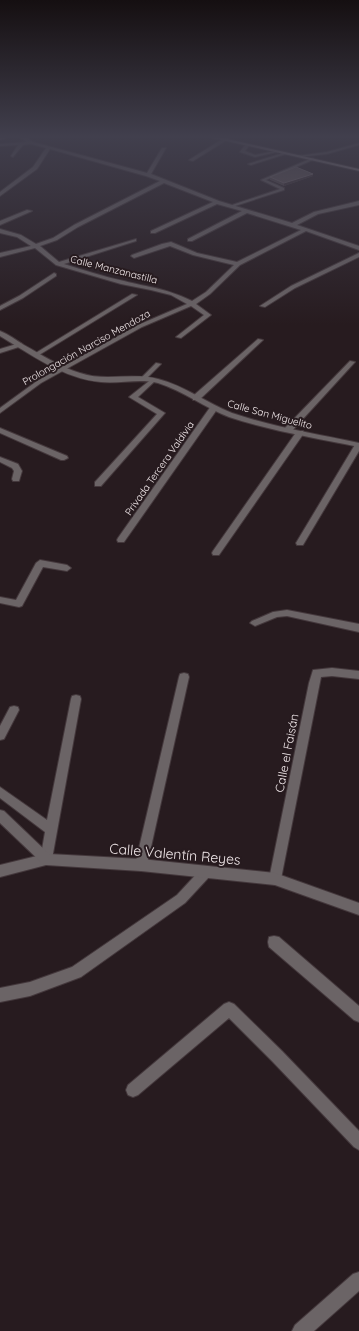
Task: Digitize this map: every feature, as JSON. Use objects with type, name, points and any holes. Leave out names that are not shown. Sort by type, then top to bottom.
[{"type":"street","points":[[0,255],[36,246],[55,239],[76,226],[127,200]]},
{"type":"street","points":[[212,200],[306,229],[358,247]]},
{"type":"street","points":[[153,232],[217,202]]},
{"type":"street","points":[[293,225],[301,219],[314,213],[359,203]]},
{"type":"street","points":[[0,223],[29,211]]},
{"type":"street","points":[[190,240],[246,211]]},
{"type":"street","name":"Prolongación Narciso Mendoza","points":[[0,411],[38,382],[63,368],[140,326],[192,304],[208,294],[238,264],[306,229]]},
{"type":"street","name":"Calle Manzanastilla","points":[[0,231],[19,236],[36,246],[58,264],[123,283],[152,288],[173,294],[192,304],[208,315],[179,337]]},
{"type":"street","points":[[58,264],[134,240]]},
{"type":"street","points":[[134,256],[164,245],[171,244],[194,254],[238,264]]},
{"type":"street","points":[[263,306],[292,287],[359,255]]},
{"type":"street","points":[[0,308],[21,297],[54,275]]},
{"type":"street","points":[[37,354],[134,295]]},
{"type":"street","name":"Calle San Miguelito","points":[[1,334],[63,368],[83,376],[101,380],[144,378],[163,382],[214,408],[239,417],[300,433],[359,445]]},
{"type":"street","points":[[196,398],[260,340]]},
{"type":"street","points":[[0,351],[20,345]]},
{"type":"street","points":[[288,430],[352,362]]},
{"type":"street","points":[[144,378],[158,364]]},
{"type":"street","points":[[98,484],[161,413],[133,397],[153,380]]},
{"type":"street","name":"Privada Tercera Valdivia","points":[[121,540],[214,408]]},
{"type":"street","points":[[0,430],[64,458]]},
{"type":"street","points":[[216,553],[300,433]]},
{"type":"street","points":[[300,543],[359,445]]},
{"type":"street","points":[[0,459],[15,466],[18,471],[16,479]]},
{"type":"street","points":[[0,600],[19,604],[40,563],[67,568]]},
{"type":"street","points":[[255,623],[276,614],[287,613],[359,628]]},
{"type":"street","name":"Calle el Faisán","points":[[275,878],[314,683],[318,673],[332,672],[359,675]]},
{"type":"street","points":[[141,865],[184,677]]},
{"type":"street","points":[[46,859],[76,699]]},
{"type":"street","points":[[0,736],[14,710]]},
{"type":"street","points":[[0,792],[52,830]]},
{"type":"street","points":[[0,815],[46,859]]},
{"type":"street","name":"Calle Valentín Reyes","points":[[0,871],[46,859],[141,865],[275,878],[359,909]]},
{"type":"street","points":[[0,995],[30,989],[76,972],[181,899],[206,872]]},
{"type":"street","points":[[274,942],[359,1015]]},
{"type":"street","points":[[133,1090],[229,1009],[278,1056],[359,1142]]},
{"type":"street","points":[[301,1331],[359,1280]]},
{"type":"lane","points":[[231,206],[248,200]]}]
